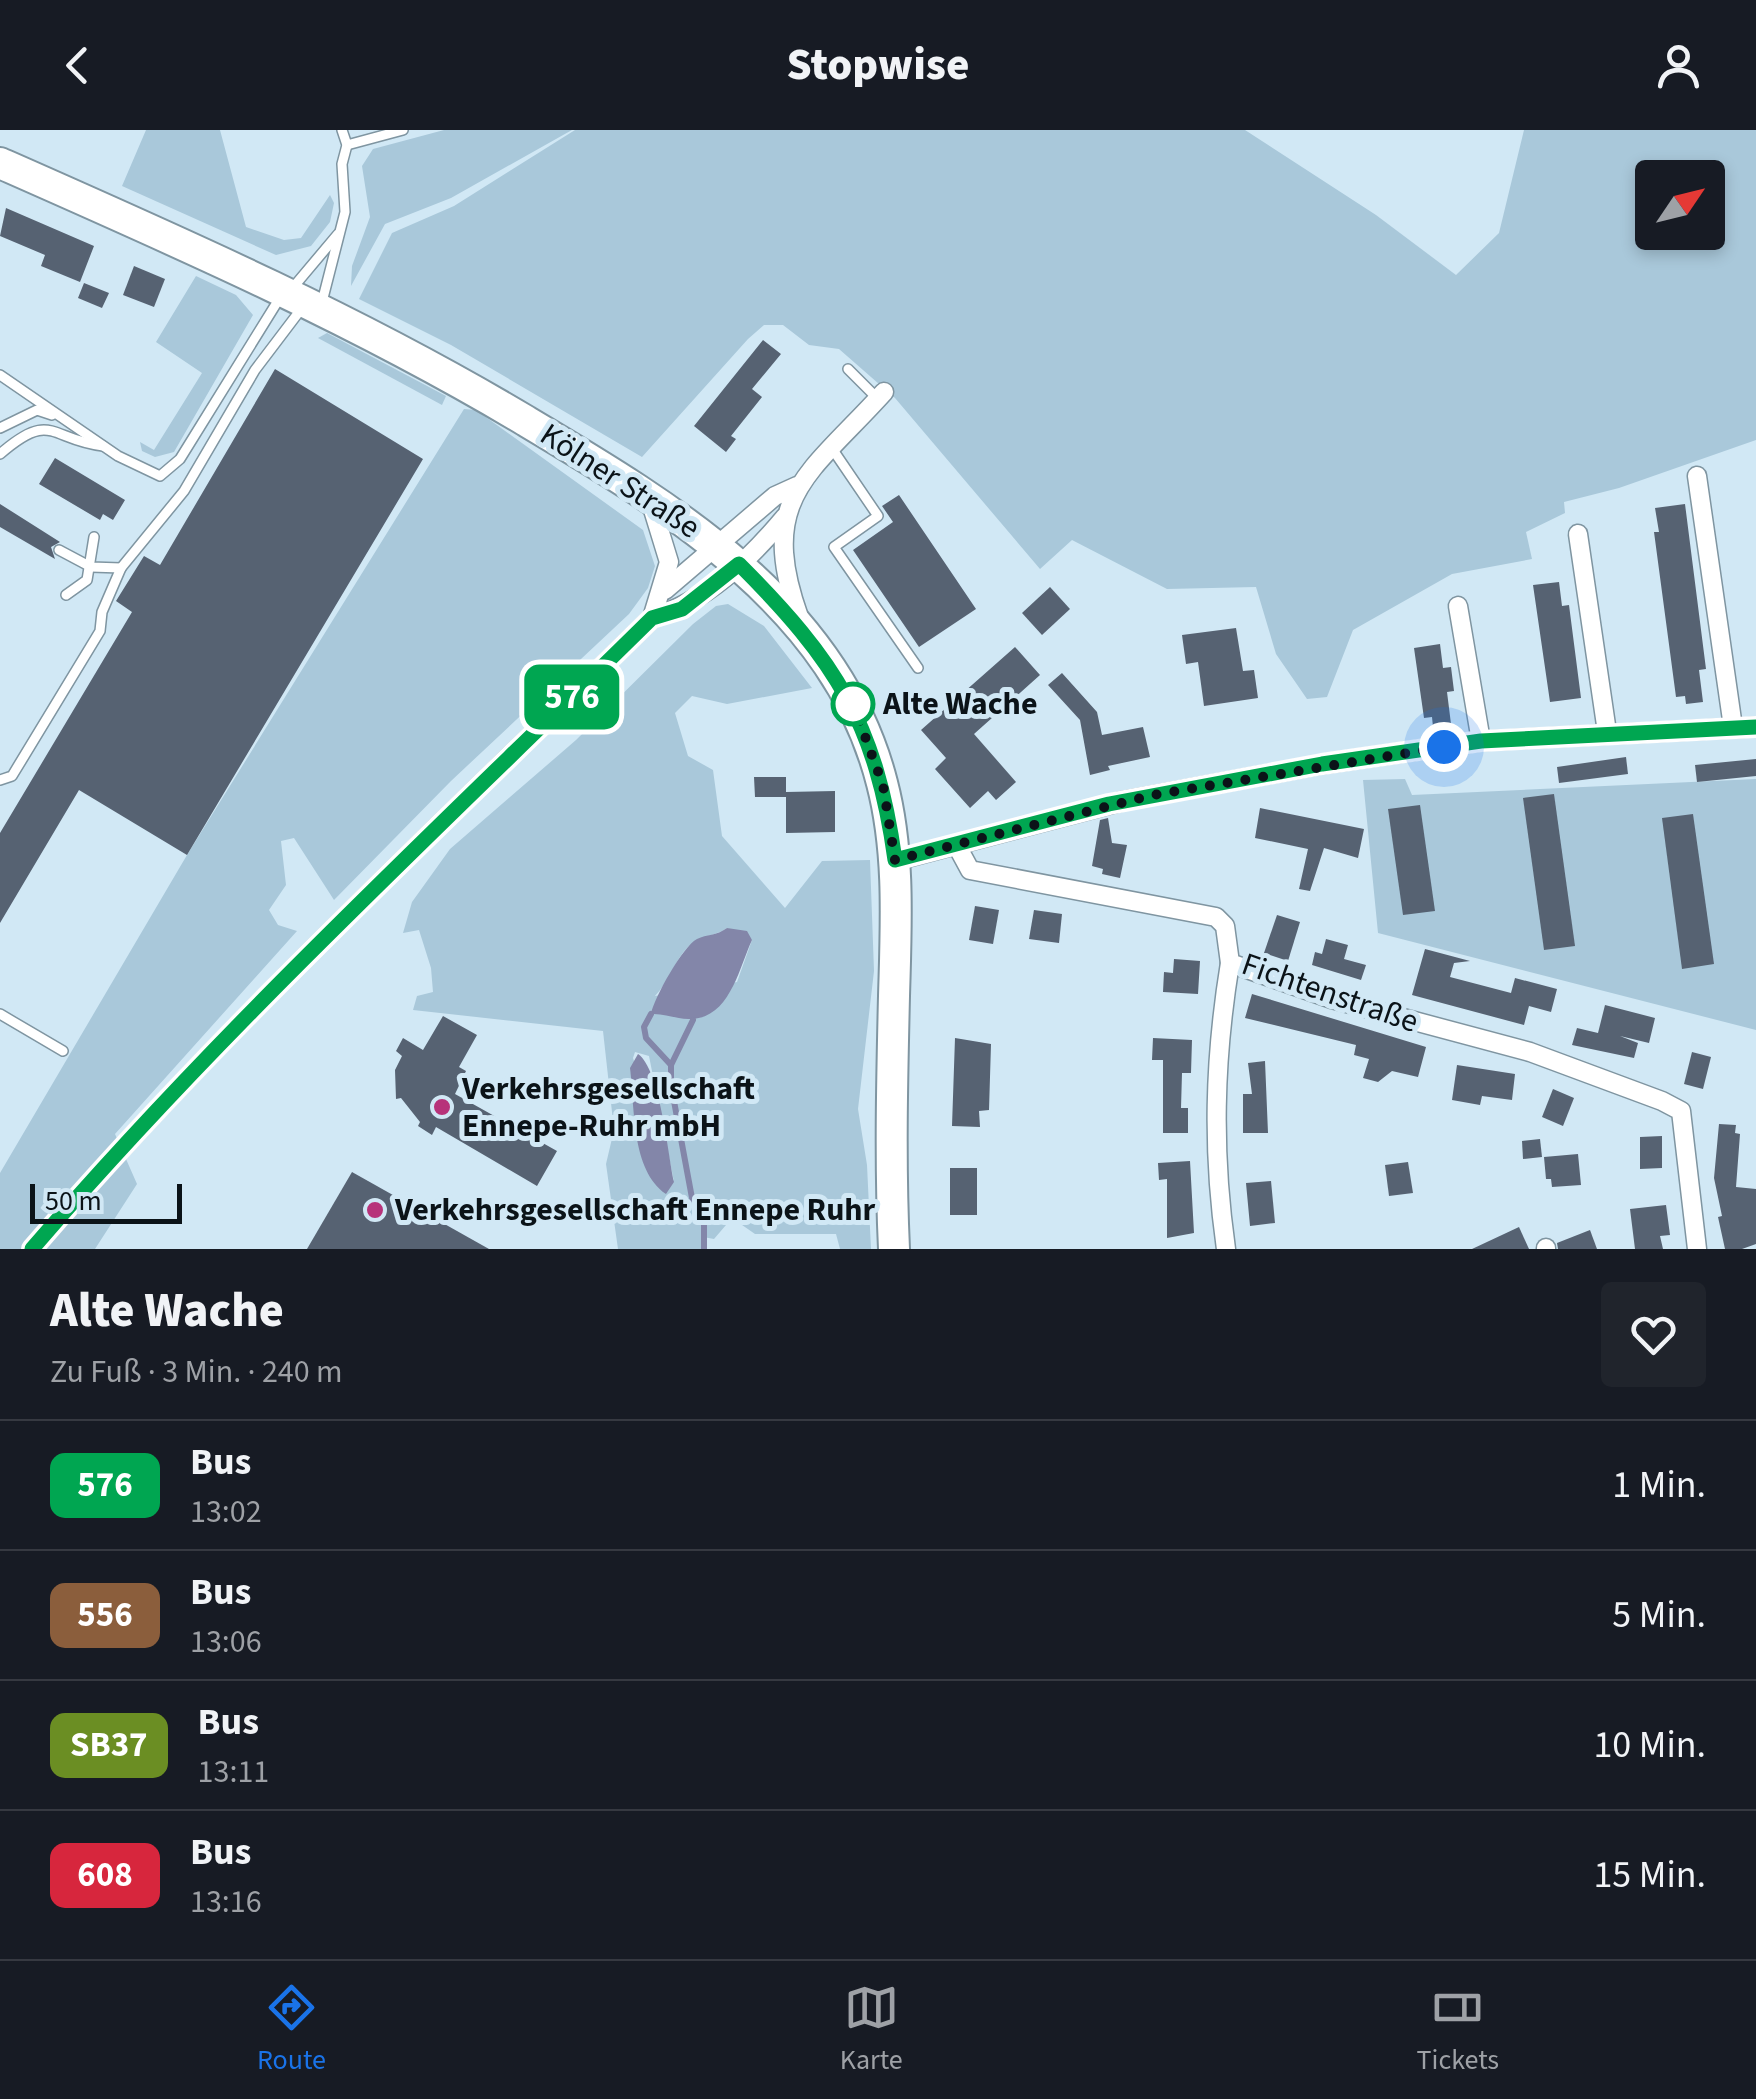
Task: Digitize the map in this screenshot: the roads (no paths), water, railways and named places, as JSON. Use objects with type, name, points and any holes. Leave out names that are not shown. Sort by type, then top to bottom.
[{"type":"main road","name":"Kölner Straße","points":[[0,163],[300,298],[467,386],[648,493],[739,564],[806,636],[841,684],[870,742],[889,812],[895,860],[890,1124],[894,1249]]},
{"type":"street","points":[[806,636],[781,559],[786,516],[797,486],[881,396]]},
{"type":"street","points":[[1697,476],[1733,728]]},
{"type":"street","points":[[664,591],[715,544],[776,496],[797,486]]},
{"type":"street","points":[[32,1249],[92,1180],[348,917],[652,618],[664,591],[668,549],[648,493]]},
{"type":"street","points":[[652,618],[682,609],[739,564],[786,516]]},
{"type":"street","points":[[1578,534],[1607,732]]},
{"type":"street","points":[[1458,606],[1481,741]]},
{"type":"street","points":[[895,860],[1010,828],[1168,792],[1481,741],[1756,727]]},
{"type":"street","name":"Fichtenstraße","points":[[956,846],[970,870],[1216,917],[1225,926],[1230,963],[1332,999],[1530,1052],[1681,1111],[1697,1249]]},
{"type":"street","points":[[1226,1249],[1214,1138],[1220,1021],[1230,963]]},
{"type":"lane","points":[[0,780],[12,776],[100,631],[102,612],[122,568],[184,491],[340,232],[345,212],[342,164],[346,145],[342,130]]},
{"type":"lane","points":[[346,145],[403,130]]},
{"type":"lane","points":[[0,375],[64,420],[160,476],[170,471],[300,298],[340,232]]},
{"type":"lane","points":[[848,369],[881,396]]},
{"type":"lane","points":[[0,428],[37,410],[64,420]]},
{"type":"lane","points":[[0,454],[37,429],[48,428],[78,443],[106,446]]},
{"type":"lane","points":[[830,447],[878,516],[834,547],[918,668]]},
{"type":"lane","points":[[66,595],[88,580],[94,537]]},
{"type":"lane","points":[[60,550],[91,567],[122,568]]},
{"type":"lane","points":[[0,1014],[63,1050]]},
{"type":"waterway","points":[[651,1014],[644,1027],[646,1038],[671,1065]]},
{"type":"waterway","points":[[693,1020],[671,1065],[671,1085],[692,1198],[704,1217],[704,1249]]},
{"type":"place","name":"Alte Wache","points":[[853,704]]},
{"type":"place","name":"Verkehrsgesellschaft Ennepe-Ruhr mbH","points":[[442,1107]]},
{"type":"place","name":"Verkehrsgesellschaft Ennepe Ruhr","points":[[375,1210]]}]
